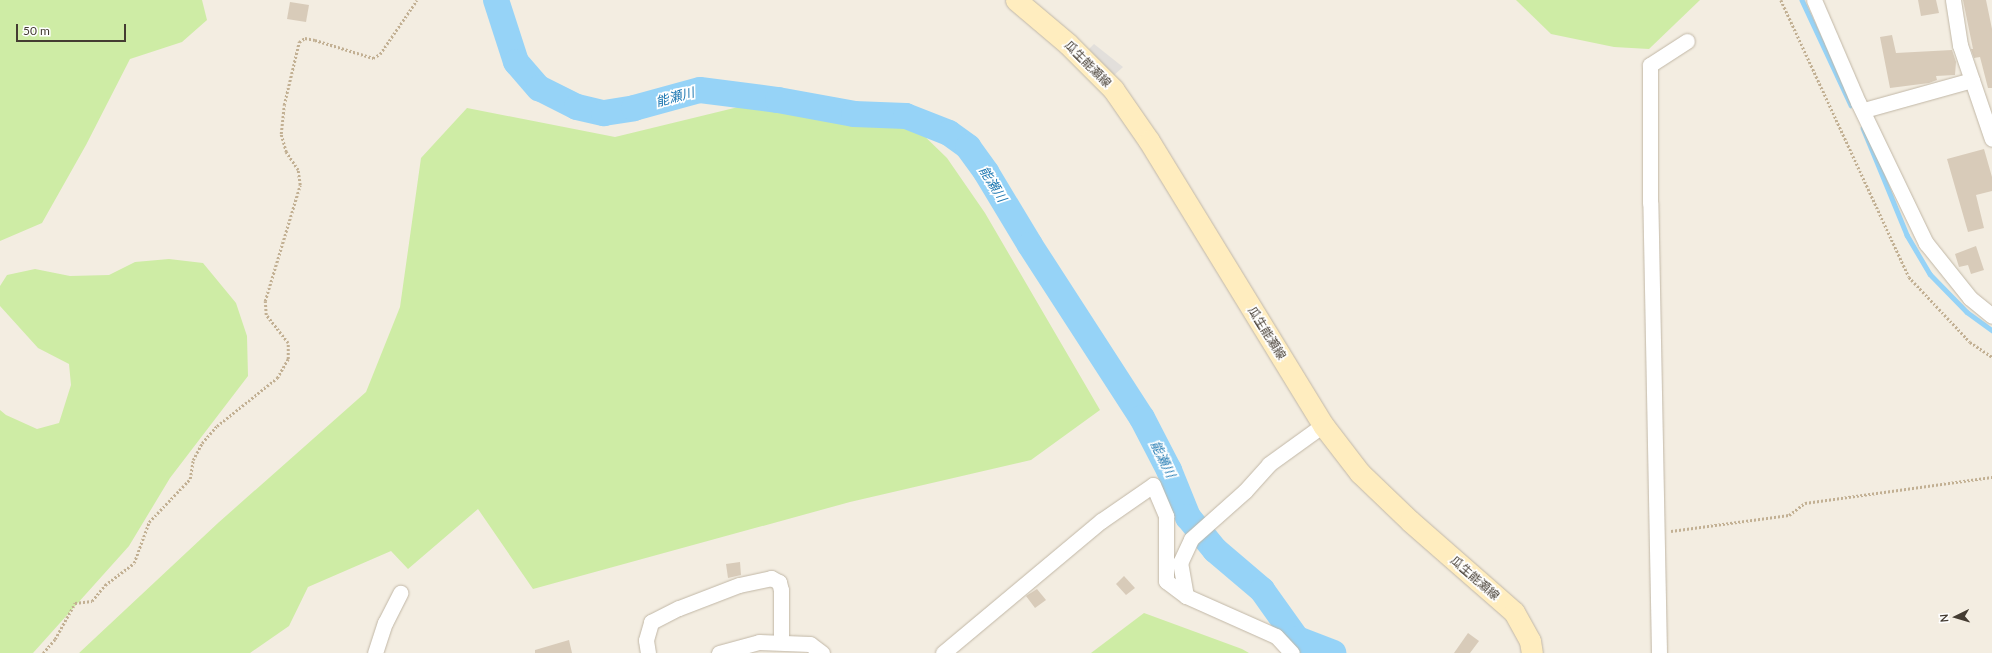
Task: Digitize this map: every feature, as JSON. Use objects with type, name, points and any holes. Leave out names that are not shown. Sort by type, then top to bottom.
[{"type":"main road","name":"瓜生能瀬線","points":[[1016,0],[1068,44],[1113,89],[1149,141],[1323,425],[1360,473],[1410,521],[1514,612],[1530,641],[1532,653]]},
{"type":"street","points":[[1814,0],[1858,102],[1864,110],[1926,243],[1970,298],[1992,316]]},
{"type":"street","points":[[1953,0],[1960,45],[1992,139]]},
{"type":"street","points":[[1659,653],[1650,65],[1687,41]]},
{"type":"street","points":[[1864,110],[1972,80]]},
{"type":"street","points":[[1186,596],[1180,562],[1191,539],[1245,491],[1269,464],[1323,425]]},
{"type":"street","points":[[943,653],[1101,521],[1153,485],[1166,516],[1166,581],[1186,596],[1276,636],[1292,653]]},
{"type":"street","points":[[648,653],[646,640],[651,622],[679,608],[739,586],[771,578],[779,582],[781,590],[781,642]]},
{"type":"street","points":[[375,653],[385,623],[400,593]]},
{"type":"street","points":[[718,653],[760,642],[810,644],[822,653]]},
{"type":"path","points":[[43,653],[55,639],[75,603],[92,602],[105,586],[134,563],[149,522],[190,479],[193,460],[212,432],[277,378],[288,359],[288,343],[266,315],[265,301],[300,184],[298,170],[286,152],[281,134],[284,104],[299,42],[305,38],[315,40],[373,58],[380,54],[417,0]]},
{"type":"path","points":[[1781,0],[1909,277],[1970,342],[1992,357]]},
{"type":"path","points":[[1656,534],[1789,515],[1805,503],[1992,477]]},
{"type":"green space","points":[[0,0],[202,0],[207,20],[182,42],[130,59],[86,145],[42,223],[0,241]]},
{"type":"green space","points":[[1516,0],[1700,0],[1649,49],[1614,47],[1551,34]]},
{"type":"green space","points":[[771,99],[913,125],[947,158],[985,213],[1100,410],[1031,460],[850,502],[533,589],[478,509],[408,569],[391,551],[308,587],[289,626],[250,653],[79,653],[218,523],[366,392],[400,307],[421,158],[467,108],[615,137]]},
{"type":"green space","points":[[169,259],[203,263],[236,303],[247,336],[248,376],[170,478],[129,546],[33,653],[0,653],[0,410],[6,415],[37,429],[59,423],[71,385],[69,364],[38,348],[0,306],[0,286],[7,275],[35,269],[70,276],[109,275],[135,262]]},
{"type":"green space","points":[[1144,613],[1242,649],[1249,653],[1091,653]]},
{"type":"shaded area","points":[[1094,44],[1123,67],[1112,77],[1089,49]]},
{"type":"building","points":[[1918,0],[1936,0],[1939,13],[1921,16]]},
{"type":"building","points":[[1963,0],[1986,0],[1992,29],[1992,88],[1988,88],[1980,57],[1974,58],[1971,49],[1973,49]]},
{"type":"building","points":[[290,2],[309,5],[306,22],[287,19]]},
{"type":"building","points":[[1892,35],[1896,53],[1952,50],[1956,62],[1955,75],[1936,76],[1937,80],[1929,83],[1890,88],[1880,37]]},
{"type":"building","points":[[1984,149],[1992,177],[1992,191],[1976,195],[1984,228],[1968,232],[1947,159]]},
{"type":"building","points":[[1976,246],[1984,270],[1971,274],[1968,265],[1959,267],[1955,254]]},
{"type":"building","points":[[740,562],[741,575],[728,578],[726,564]]},
{"type":"building","points":[[1124,576],[1135,588],[1126,595],[1116,584]]},
{"type":"building","points":[[1037,589],[1046,600],[1035,608],[1026,596]]},
{"type":"building","points":[[1468,633],[1479,641],[1470,653],[1454,653]]},
{"type":"building","points":[[569,640],[572,653],[535,653],[535,650]]},
{"type":"waterway","name":"能瀬川","points":[[496,0],[516,62],[539,88],[577,107],[604,113],[634,108],[700,90],[778,100],[854,114],[906,116],[949,133],[968,147],[986,172],[1030,245],[1142,418],[1169,470],[1188,517],[1215,550],[1262,590],[1297,639],[1333,653]]},
{"type":"waterway","points":[[1802,0],[1851,105]]},
{"type":"waterway","points":[[1863,128],[1907,235],[1930,274],[1967,312],[1992,330]]}]
